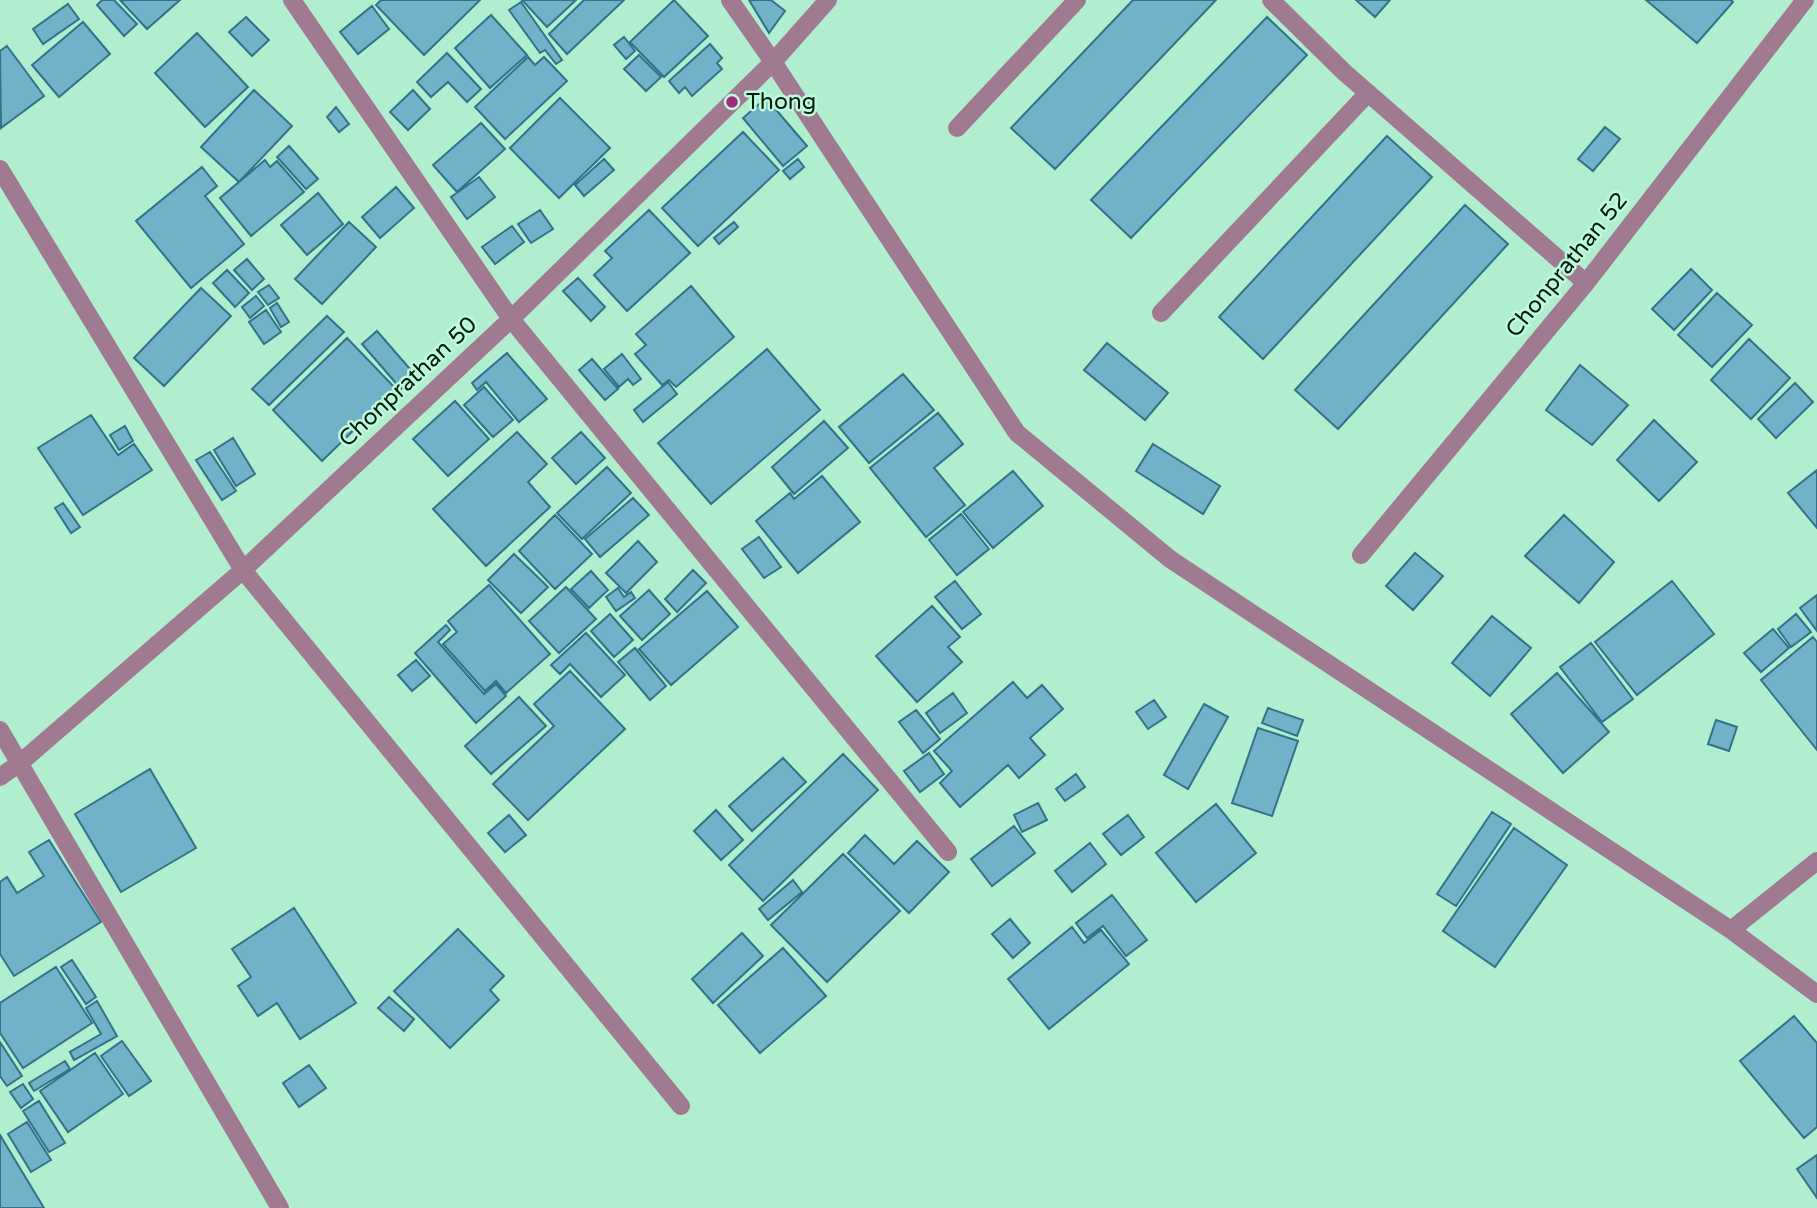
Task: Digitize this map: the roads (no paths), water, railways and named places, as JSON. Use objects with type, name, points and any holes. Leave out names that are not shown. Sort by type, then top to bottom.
[{"type":"street","points":[[292,0],[511,319],[948,852]]},
{"type":"street","points":[[730,0],[774,62],[1017,433],[1170,559],[1731,930],[1817,994]]},
{"type":"street","name":"Chonprathan 50","points":[[0,777],[20,763],[243,570],[511,319],[774,62],[828,0]]},
{"type":"street","points":[[957,128],[1077,0]]},
{"type":"street","points":[[1271,0],[1344,72],[1586,284]]},
{"type":"street","name":"Chonprathan 52","points":[[1361,555],[1586,284],[1805,0]]},
{"type":"street","points":[[1161,313],[1368,93]]},
{"type":"street","points":[[0,169],[243,570],[681,1106]]},
{"type":"street","points":[[0,730],[280,1208]]},
{"type":"street","points":[[1731,930],[1817,861]]},
{"type":"place","name":"Thong","points":[[732,102]]}]
